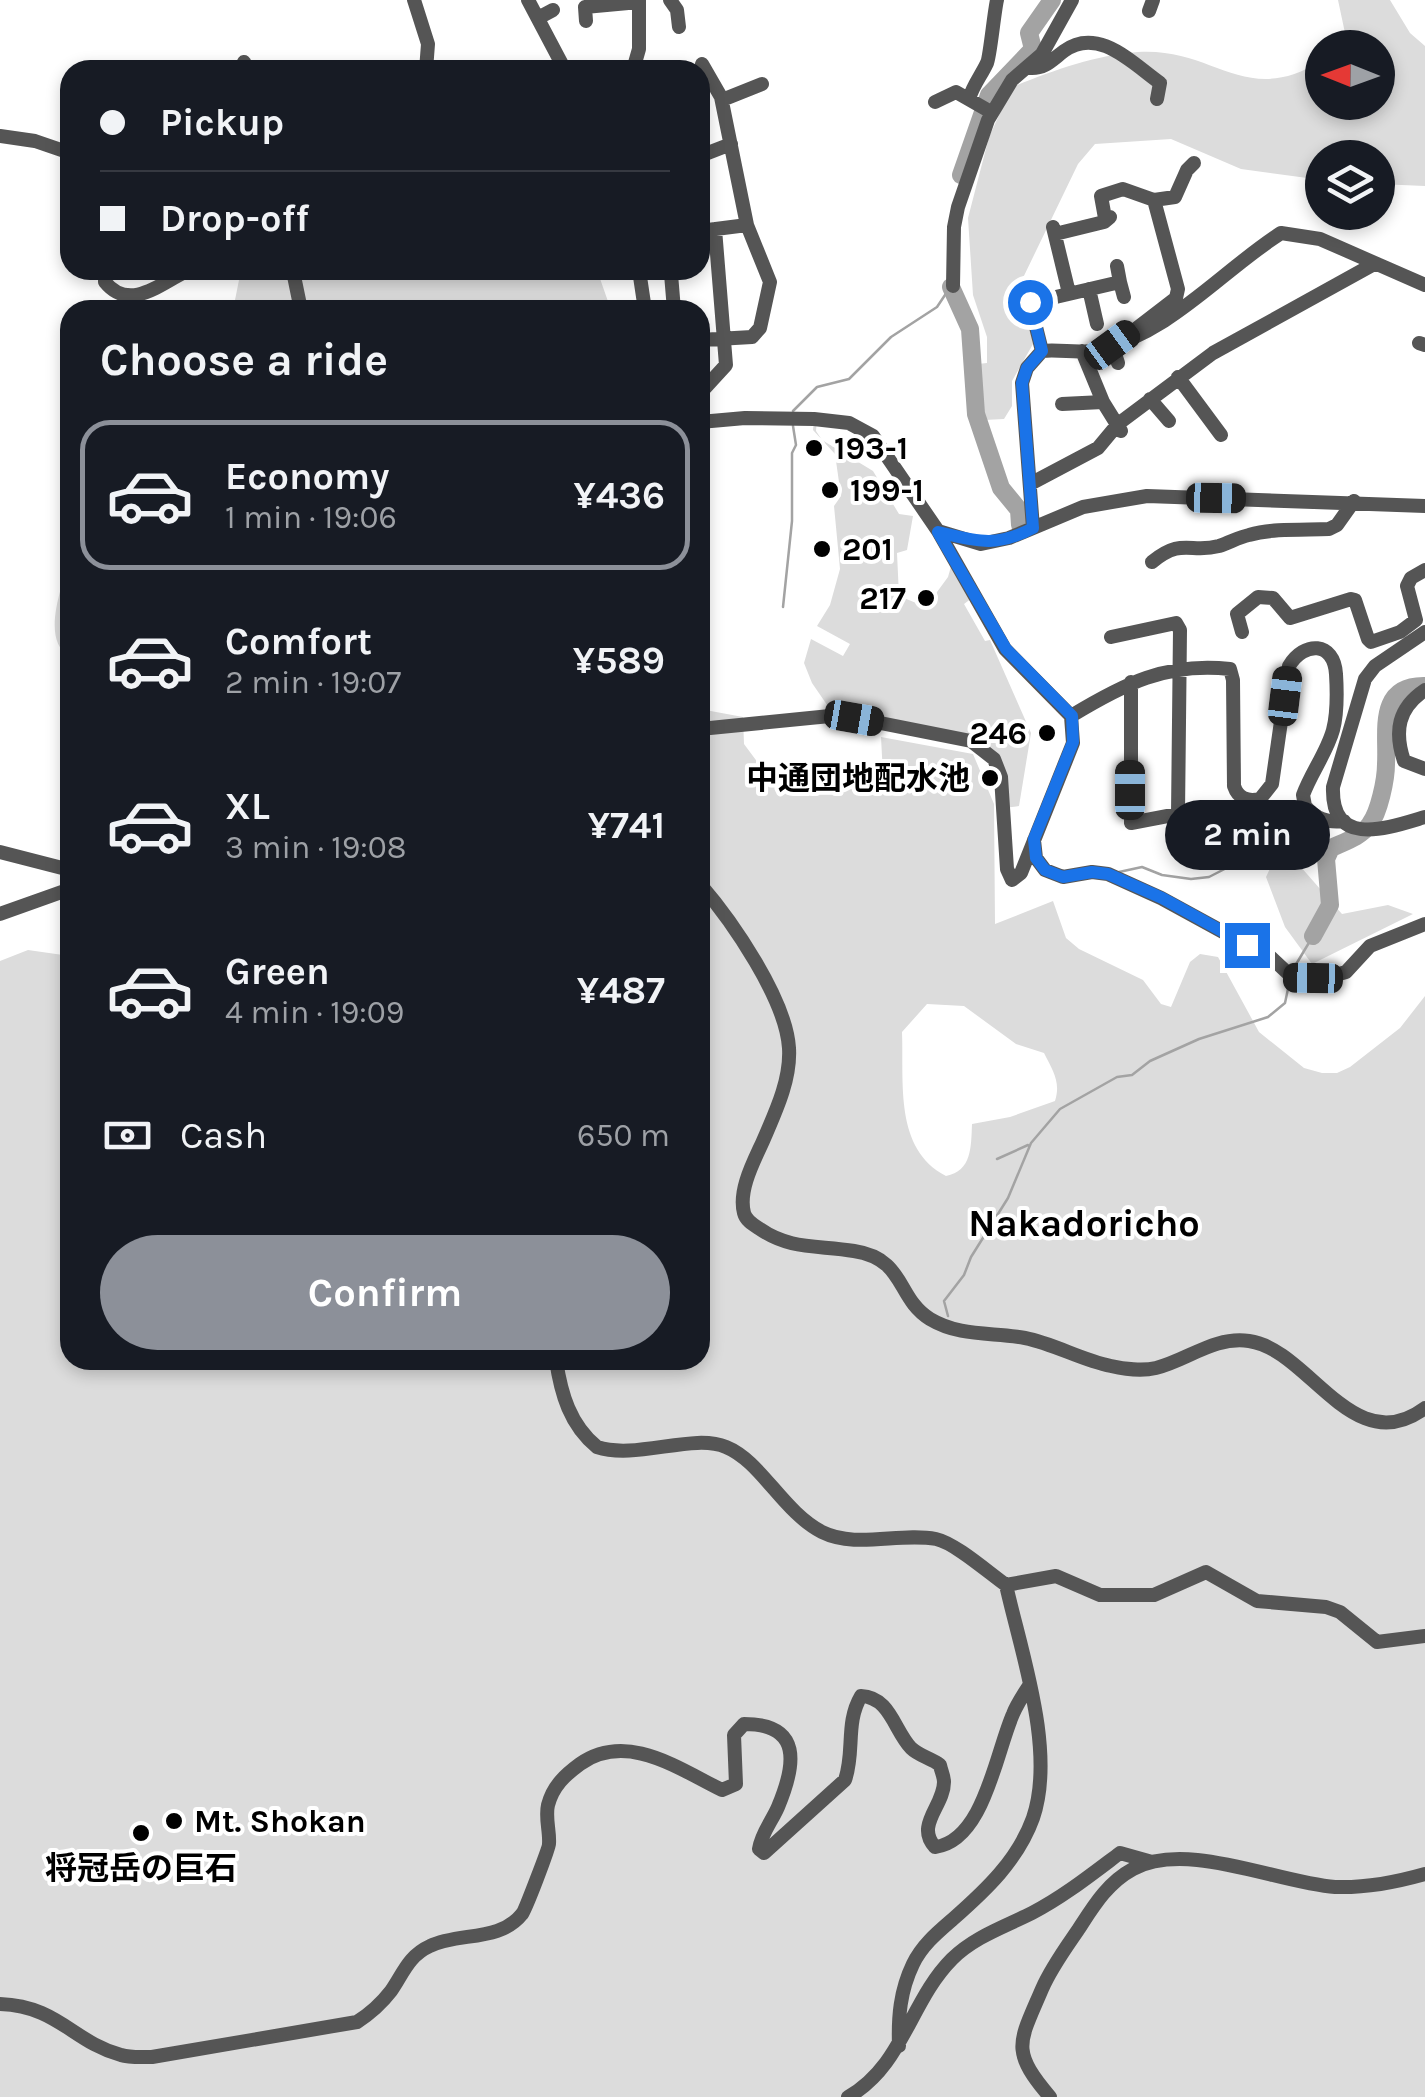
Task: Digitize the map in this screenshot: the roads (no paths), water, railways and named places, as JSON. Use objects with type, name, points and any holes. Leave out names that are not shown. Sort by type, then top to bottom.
[{"type":"street","points":[[414,0],[428,44],[427,60]]},
{"type":"street","points":[[528,0],[560,60]]},
{"type":"street","points":[[670,0],[679,27]]},
{"type":"street","points":[[968,99],[989,60],[989,36],[997,0]]},
{"type":"street","points":[[953,286],[958,207],[992,112],[1012,80],[1042,54],[1072,0]]},
{"type":"street","points":[[585,9],[638,1],[636,60]]},
{"type":"street","points":[[538,18],[554,10]]},
{"type":"street","points":[[1029,68],[1044,66],[1072,44],[1096,42],[1160,83],[1158,99]]},
{"type":"street","points":[[710,78],[722,100],[747,225],[770,282],[760,328],[752,337],[710,339]]},
{"type":"street","points":[[722,100],[762,84]]},
{"type":"street","points":[[935,102],[956,92],[992,112]]},
{"type":"street","points":[[0,136],[35,140],[60,149]]},
{"type":"street","points":[[710,152],[731,144]]},
{"type":"street","points":[[1070,293],[1054,230],[1104,222],[1108,217],[1100,196],[1130,190],[1154,200],[1175,197],[1187,170],[1194,164]]},
{"type":"street","points":[[1112,345],[1176,298],[1178,289],[1154,200]]},
{"type":"street","points":[[710,230],[747,225]]},
{"type":"street","points":[[1033,528],[1022,383],[1027,368],[1042,351],[1092,352],[1164,323],[1281,234],[1320,238],[1425,286]]},
{"type":"street","points":[[710,243],[726,365],[710,382]]},
{"type":"street","points":[[1030,484],[1098,448],[1150,399],[1213,353],[1374,264]]},
{"type":"street","points":[[1042,351],[1030,302],[1089,289],[1118,274],[1124,297]]},
{"type":"street","points":[[105,280],[114,293],[124,296],[140,296],[170,280]]},
{"type":"street","points":[[1089,289],[1093,320]]},
{"type":"street","points":[[1112,345],[1118,363]]},
{"type":"street","points":[[1082,351],[1102,402],[1120,428]]},
{"type":"street","points":[[1178,377],[1221,435]]},
{"type":"street","points":[[1150,399],[1169,422]]},
{"type":"street","points":[[1062,404],[1102,402]]},
{"type":"street","points":[[710,421],[814,419],[869,429],[919,507],[942,527],[1006,649],[1072,716],[1073,742],[1021,873],[1012,880],[1006,869],[1001,777],[994,759],[971,742],[840,716],[710,728]]},
{"type":"street","points":[[954,551],[1010,538],[1083,508],[1148,496],[1425,506]]},
{"type":"street","points":[[1152,562],[1167,550],[1194,545],[1214,548],[1272,531],[1329,529],[1337,525],[1354,502]]},
{"type":"street","points":[[1242,632],[1237,614],[1258,597],[1273,598],[1290,618],[1351,598],[1372,642],[1400,632],[1416,620],[1407,586],[1411,578],[1425,570]]},
{"type":"street","points":[[1111,636],[1176,623],[1180,630],[1178,814],[1131,824],[1131,682]]},
{"type":"street","points":[[1357,828],[1335,810],[1334,787],[1365,679],[1375,666],[1425,632]]},
{"type":"street","points":[[1072,716],[1131,682],[1181,667],[1230,668],[1234,786],[1237,794],[1254,800],[1267,794],[1272,784],[1288,666],[1308,647],[1326,652],[1334,661],[1336,675],[1333,730],[1303,795],[1304,806],[1327,822],[1357,828],[1425,817]]},
{"type":"street","points":[[1419,694],[1401,714],[1397,740],[1404,761],[1425,770]]},
{"type":"street","points":[[1034,839],[1036,858],[1045,870],[1063,877],[1092,872],[1108,874],[1262,949],[1293,978],[1325,978],[1346,972],[1370,946],[1425,924]]},
{"type":"street","points":[[0,852],[60,869]]},
{"type":"street","points":[[0,914],[60,893]]},
{"type":"street","points":[[710,899],[767,982],[790,1049],[775,1115],[752,1164],[744,1195],[744,1213],[749,1221],[787,1244],[870,1255],[894,1272],[923,1314],[966,1333],[1023,1338],[1115,1367],[1153,1369],[1229,1340],[1253,1342],[1274,1350],[1322,1392],[1366,1418],[1403,1420],[1425,1408]]},
{"type":"street","points":[[558,1370],[562,1396],[574,1422],[597,1446],[641,1450],[689,1444],[723,1445],[737,1454],[795,1514],[828,1535],[938,1540],[1006,1585],[1040,1731],[1038,1797],[1032,1819],[996,1880],[929,1940],[914,1961],[900,2007],[899,2046]]},
{"type":"street","points":[[1006,1585],[1056,1576],[1100,1595],[1154,1595],[1206,1572],[1257,1601],[1326,1607],[1340,1612],[1377,1642],[1425,1636]]},
{"type":"street","points":[[0,2004],[44,2011],[106,2050],[124,2056],[152,2057],[357,2022],[375,2011],[404,1966],[420,1950],[448,1939],[500,1930],[521,1917],[532,1898],[535,1875],[549,1848],[548,1806],[557,1784],[593,1755],[634,1752],[664,1759],[722,1790],[736,1784],[734,1735],[738,1730],[744,1724],[777,1728],[790,1749],[789,1770],[778,1808],[760,1842],[759,1849],[764,1853],[845,1780],[851,1719],[861,1696],[883,1704],[910,1747],[940,1765],[944,1784],[927,1825],[929,1840],[935,1847],[948,1845],[976,1812],[1013,1714],[1029,1686]]},
{"type":"street","points":[[848,2097],[887,2065],[951,1960],[968,1946],[1034,1912],[1120,1852],[1153,1862],[1220,1863],[1334,1887],[1425,1874]]},
{"type":"street","points":[[1050,2097],[1022,2060],[1020,2046],[1049,1973],[1113,1882],[1153,1862]]},
{"type":"waterway","points":[[961,175],[989,95],[1033,49],[1029,33],[1052,0]]},
{"type":"waterway","points":[[951,287],[970,329],[976,414],[1001,488],[1019,510],[1020,525]]},
{"type":"waterway","points":[[793,411],[817,387],[849,379],[891,337],[937,307],[949,289]]},
{"type":"waterway","points":[[783,607],[792,521],[792,453],[796,445],[793,426]]},
{"type":"waterway","points":[[1313,936],[1330,905],[1326,859],[1331,848],[1366,829],[1379,804],[1385,778],[1386,725],[1392,702],[1409,688],[1425,686]]},
{"type":"waterway","points":[[1119,872],[1142,867],[1162,875],[1209,877],[1281,840],[1289,847],[1328,855]]},
{"type":"waterway","points":[[1292,971],[1313,936]]},
{"type":"waterway","points":[[948,1316],[944,1301],[964,1275],[1008,1198],[1031,1143],[1060,1109],[1199,1039],[1268,1017],[1285,1003],[1289,984]]},
{"type":"waterway","points":[[997,1159],[1028,1145]]},
{"type":"place","name":"193-1","points":[[814,448]]},
{"type":"place","name":"199-1","points":[[830,490]]},
{"type":"place","name":"201","points":[[822,549]]},
{"type":"place","name":"217","points":[[926,598]]},
{"type":"place","name":"246","points":[[1047,733]]},
{"type":"place","name":"中通団地配水池","points":[[990,778]]},
{"type":"place","name":"Mt. Shokan","points":[[174,1821]]},
{"type":"place","name":"将冠岳の巨石","points":[[141,1833]]},
{"type":"district","name":"Nakadoricho","points":[[1084,1223]]}]
